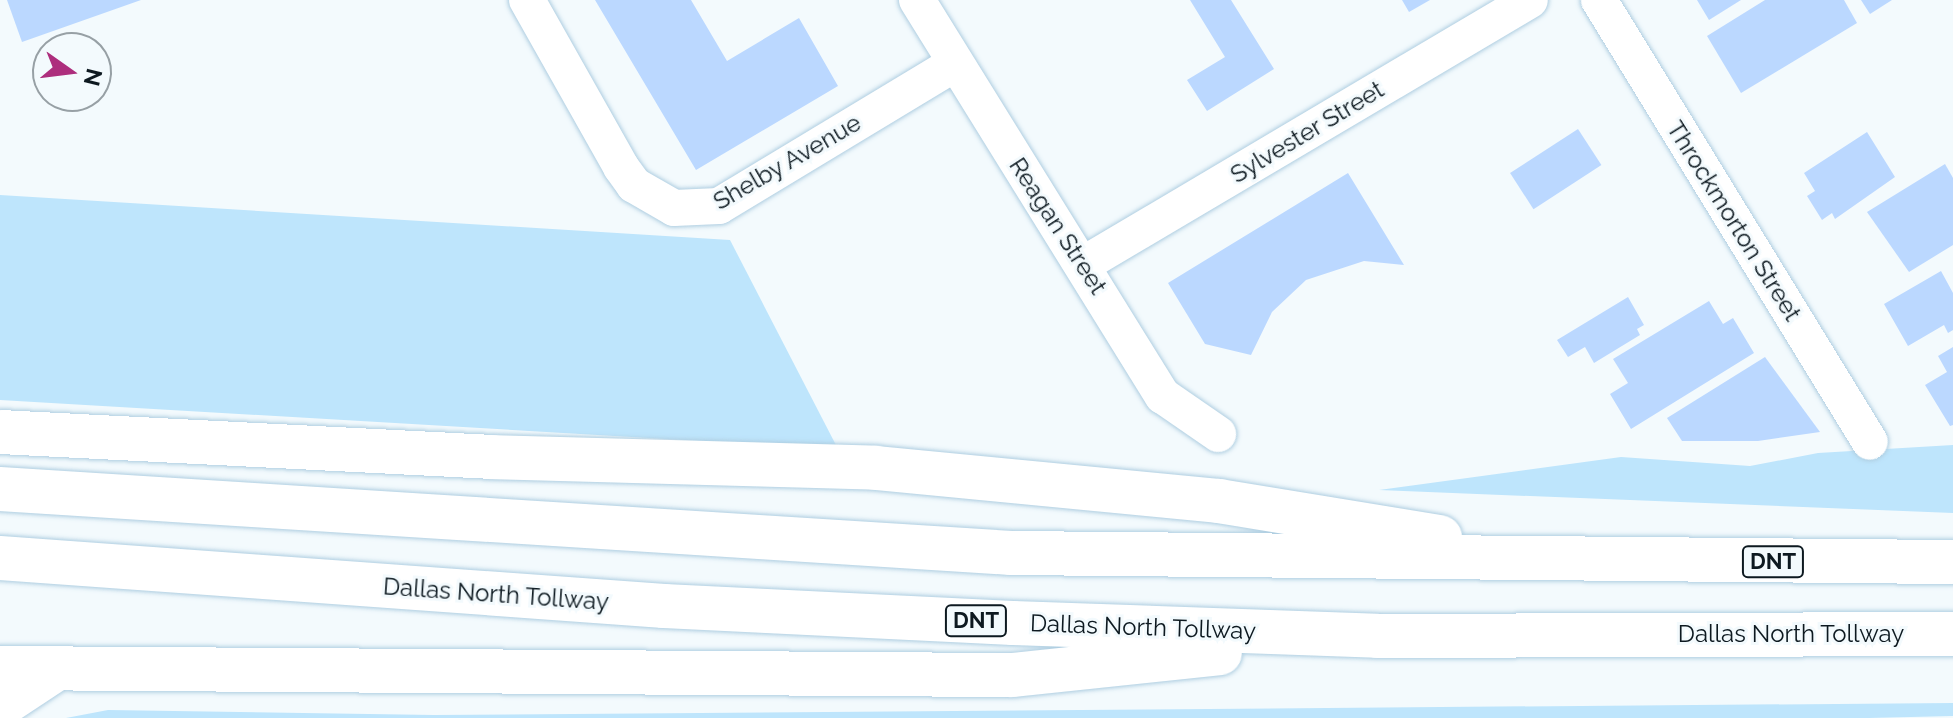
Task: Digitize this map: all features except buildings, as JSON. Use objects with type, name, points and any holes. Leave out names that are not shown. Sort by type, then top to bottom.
[{"type":"highway","points":[[0,432],[491,457],[876,468],[1062,482],[1219,501],[1593,561]]},
{"type":"highway","name":"DNT","points":[[0,489],[1011,553],[1593,561],[1953,562]]},
{"type":"highway","name":"Dallas North Tollway","points":[[0,558],[664,606],[1377,636],[1953,634]]},
{"type":"highway","points":[[0,668],[1012,675],[1377,636]]},
{"type":"highway","points":[[0,706],[26,684],[56,669]]},
{"type":"street","name":"Shelby Avenue","points":[[527,0],[627,176],[652,200],[674,208],[719,206],[954,64]]},
{"type":"street","name":"Reagan Street","points":[[917,0],[954,64],[1084,264],[1163,396],[1218,434]]},
{"type":"street","name":"Sylvester Street","points":[[1084,264],[1530,0]]},
{"type":"street","name":"Throckmorton Street","points":[[1599,0],[1870,442]]},
{"type":"shaded area","points":[[0,195],[730,240],[838,449],[0,400]]},
{"type":"shaded area","points":[[1953,445],[1953,513],[1379,490],[1621,457],[1750,466],[1818,453]]},
{"type":"shaded area","points":[[1953,703],[1953,716],[1869,718],[66,718],[108,710],[434,715]]}]
